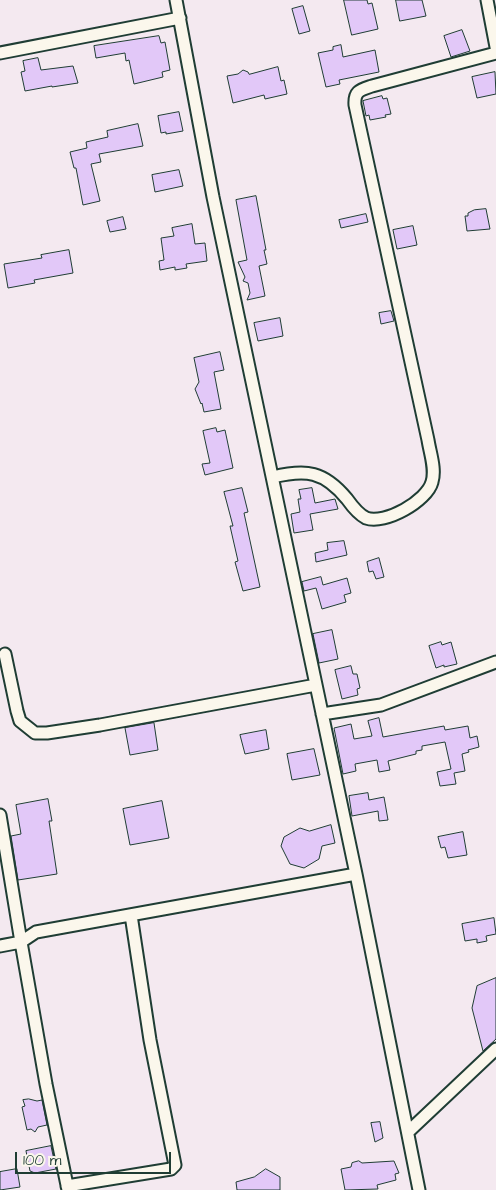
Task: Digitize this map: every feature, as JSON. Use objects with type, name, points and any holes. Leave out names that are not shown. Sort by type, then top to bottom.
[{"type":"street","points":[[176,0],[213,196],[356,874],[419,1190]]},
{"type":"street","points":[[487,0],[496,46]]},
{"type":"street","points":[[0,53],[180,18]]},
{"type":"street","points":[[273,477],[309,472],[326,479],[336,486],[354,508],[367,518],[382,518],[402,512],[424,494],[432,483],[431,456],[359,124],[355,96],[358,90],[496,53]]},
{"type":"street","points":[[5,654],[20,721],[35,733],[100,725],[316,685]]},
{"type":"street","points":[[322,714],[381,705],[496,662]]},
{"type":"street","points":[[0,815],[46,1084],[67,1188],[171,1168],[175,1165],[150,1040],[131,915]]},
{"type":"street","points":[[0,946],[21,942],[36,932],[356,874]]},
{"type":"street","points":[[408,1132],[496,1049]]},
{"type":"building","points":[[344,0],[367,0],[368,4],[372,3],[378,29],[352,35]]},
{"type":"building","points":[[396,0],[422,0],[426,16],[400,21]]},
{"type":"building","points":[[303,6],[310,31],[299,34],[292,9]]},
{"type":"building","points":[[462,30],[470,51],[451,57],[444,36]]},
{"type":"building","points":[[159,36],[161,43],[165,42],[170,70],[162,72],[163,77],[134,84],[129,60],[126,61],[125,53],[96,58],[94,46]]},
{"type":"building","points":[[341,45],[343,57],[375,50],[379,72],[339,80],[340,84],[326,87],[318,53],[333,50],[333,47]]},
{"type":"building","points":[[38,58],[41,70],[73,66],[78,83],[25,91],[21,72],[25,71],[23,61]]},
{"type":"building","points":[[278,67],[281,81],[284,80],[287,94],[265,99],[264,95],[233,103],[227,76],[238,74],[243,70],[249,74]]},
{"type":"building","points":[[495,72],[496,94],[477,98],[472,77]]},
{"type":"building","points":[[382,96],[383,99],[387,98],[391,114],[385,115],[386,117],[370,120],[369,115],[366,116],[363,101]]},
{"type":"building","points":[[179,112],[183,131],[161,133],[158,116]]},
{"type":"building","points":[[138,124],[143,146],[99,154],[101,162],[91,164],[100,201],[83,205],[76,168],[74,168],[70,152],[87,148],[86,142],[108,137],[107,131]]},
{"type":"building","points":[[179,170],[183,186],[155,192],[152,175]]},
{"type":"building","points":[[256,196],[266,250],[264,250],[267,264],[259,266],[265,296],[247,300],[250,293],[248,283],[243,281],[245,277],[238,262],[247,260],[236,200]]},
{"type":"building","points":[[486,209],[490,229],[467,231],[465,216],[468,216],[468,213],[474,210]]},
{"type":"building","points":[[366,214],[368,222],[341,228],[339,220]]},
{"type":"building","points":[[123,217],[126,229],[110,232],[107,221]]},
{"type":"building","points":[[192,224],[195,244],[205,243],[207,261],[186,264],[187,268],[175,270],[175,267],[160,270],[159,261],[164,260],[161,238],[174,236],[172,228]]},
{"type":"building","points":[[413,226],[417,245],[397,249],[393,230]]},
{"type":"building","points":[[69,250],[73,273],[34,280],[35,283],[8,288],[4,264],[42,258],[41,255]]},
{"type":"building","points":[[391,311],[394,321],[381,324],[379,313]]},
{"type":"building","points":[[280,318],[283,336],[258,341],[254,323]]},
{"type":"building","points":[[220,352],[224,370],[214,372],[221,409],[204,412],[195,389],[199,382],[194,358]]},
{"type":"building","points":[[216,428],[217,432],[225,430],[233,468],[205,475],[202,464],[210,463],[203,431]]},
{"type":"building","points":[[242,488],[248,512],[244,513],[260,587],[243,591],[235,562],[238,561],[230,526],[233,526],[224,492]]},
{"type":"building","points":[[312,488],[315,503],[335,499],[338,509],[310,514],[313,530],[294,533],[291,514],[300,512],[298,499],[301,499],[299,490]]},
{"type":"building","points":[[344,541],[347,555],[316,562],[315,553],[328,550],[327,543]]},
{"type":"building","points":[[379,558],[384,577],[376,579],[373,571],[369,572],[367,562]]},
{"type":"building","points":[[321,577],[323,585],[347,578],[351,593],[344,595],[346,602],[322,609],[316,588],[304,591],[302,582]]},
{"type":"building","points":[[332,630],[338,659],[319,663],[313,634]]},
{"type":"building","points":[[441,642],[442,645],[451,642],[457,664],[436,668],[429,646]]},
{"type":"building","points":[[351,666],[353,674],[357,674],[360,688],[357,689],[358,695],[342,699],[335,670]]},
{"type":"building","points":[[379,718],[383,737],[444,726],[445,730],[468,726],[470,738],[477,736],[479,747],[462,754],[465,771],[454,773],[456,784],[440,786],[437,772],[451,769],[445,742],[422,746],[422,750],[416,751],[416,754],[388,761],[390,770],[379,772],[377,760],[355,764],[356,771],[343,774],[334,728],[351,724],[354,739],[372,736],[368,721]]},
{"type":"building","points":[[154,723],[158,750],[130,755],[125,728]]},
{"type":"building","points":[[266,730],[269,749],[245,754],[240,735]]},
{"type":"building","points":[[314,749],[320,775],[292,780],[287,754]]},
{"type":"building","points":[[368,793],[369,800],[384,797],[388,820],[379,821],[378,811],[352,816],[349,796]]},
{"type":"building","points":[[48,799],[52,821],[49,821],[57,874],[18,880],[11,836],[21,834],[16,805]]},
{"type":"building","points":[[162,801],[169,838],[130,845],[123,809]]},
{"type":"building","points":[[331,825],[335,843],[322,846],[319,859],[304,868],[290,864],[281,846],[284,837],[300,828],[309,831]]},
{"type":"building","points":[[463,832],[467,855],[448,858],[445,847],[441,848],[438,837]]},
{"type":"building","points":[[494,918],[496,934],[486,936],[487,941],[477,943],[477,939],[465,941],[462,924]]},
{"type":"building","points":[[496,978],[496,1039],[483,1051],[472,1008],[477,986]]},
{"type":"building","points":[[23,1100],[42,1100],[47,1125],[38,1127],[35,1132],[31,1129],[27,1130],[22,1107],[25,1106]]},
{"type":"building","points":[[380,1122],[383,1138],[375,1142],[371,1123]]},
{"type":"building","points":[[51,1146],[56,1169],[35,1173],[30,1171],[26,1151]]},
{"type":"building","points":[[359,1161],[362,1163],[394,1161],[399,1173],[395,1174],[396,1180],[377,1185],[378,1189],[345,1190],[341,1169],[351,1167],[352,1163]]},
{"type":"building","points":[[17,1169],[20,1187],[0,1190],[0,1172]]},
{"type":"building","points":[[266,1169],[280,1177],[280,1190],[237,1190],[236,1182],[254,1177]]}]
